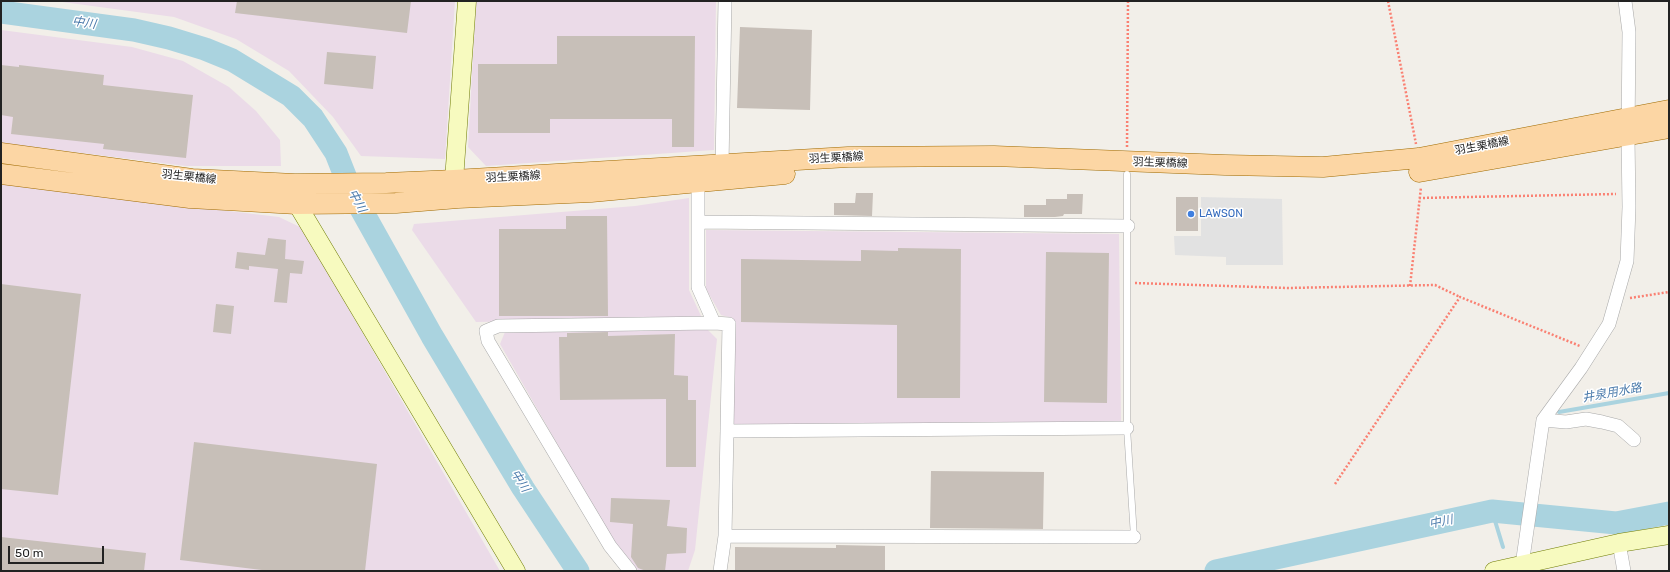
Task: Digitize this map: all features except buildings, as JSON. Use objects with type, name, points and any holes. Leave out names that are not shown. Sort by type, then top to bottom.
[{"type":"main road","name":"羽生栗橋線","points":[[1628,127],[1669,110]]},
{"type":"main road","name":"羽生栗橋線","points":[[1,153],[192,179],[295,184],[386,183],[456,189],[591,192],[827,170],[1225,166],[1323,167],[1421,164],[1628,127],[1669,128]]},
{"type":"main road","name":"羽生栗橋線","points":[[1,174],[190,198],[302,203],[396,203],[456,189],[722,165],[856,157],[994,156],[1127,168]]},
{"type":"street","points":[[456,189],[467,1]]},
{"type":"street","points":[[722,165],[725,1]]},
{"type":"street","points":[[1518,568],[1542,420],[1609,324],[1627,261],[1629,194],[1629,32],[1625,1]]},
{"type":"street","points":[[698,182],[698,288],[714,323]]},
{"type":"street","points":[[302,203],[516,571]]},
{"type":"street","points":[[698,222],[1128,226]]},
{"type":"street","points":[[630,571],[610,546],[488,341],[486,331],[498,326],[728,324],[725,536],[720,571]]},
{"type":"street","points":[[1542,420],[1566,422],[1586,419],[1602,422],[1618,426],[1634,440]]},
{"type":"street","points":[[727,431],[1128,428]]},
{"type":"street","points":[[1494,571],[1518,568],[1619,543],[1669,535]]},
{"type":"street","points":[[725,536],[1134,537]]},
{"type":"street","points":[[1619,543],[1624,571]]},
{"type":"lane","points":[[1127,168],[1128,428],[1134,537]]},
{"type":"path","points":[[1127,168],[1128,1]]},
{"type":"path","points":[[1388,1],[1421,164],[1410,286]]},
{"type":"path","points":[[1419,198],[1629,194]]},
{"type":"path","points":[[1128,283],[1288,288],[1435,285],[1460,297],[1591,351]]},
{"type":"path","points":[[1616,300],[1669,292]]},
{"type":"path","points":[[1335,484],[1460,297]]},
{"type":"shaded area","points":[[55,1],[455,1],[445,159],[361,156],[333,117],[289,71],[236,39],[174,17]]},
{"type":"shaded area","points":[[476,1],[716,1],[714,150],[486,166],[468,147]]},
{"type":"shaded area","points":[[1,30],[132,47],[183,61],[229,87],[256,111],[280,140],[281,166],[186,166],[1,143]]},
{"type":"shaded area","points":[[1,184],[279,217],[302,228],[500,571],[1,571]]},
{"type":"shaded area","points":[[1201,197],[1282,199],[1283,265],[1226,265],[1226,257],[1175,255],[1174,236],[1201,236]]},
{"type":"shaded area","points":[[689,198],[689,290],[702,318],[476,322],[412,230],[414,224],[635,206]]},
{"type":"shaded area","points":[[706,230],[1119,234],[1121,425],[734,424],[733,318],[721,315],[706,289]]},
{"type":"shaded area","points":[[707,329],[717,339],[695,550],[688,571],[639,571],[615,545],[500,344],[505,332]]},
{"type":"waterway","name":"中川","points":[[1,12],[134,30],[169,38],[205,49],[232,60],[291,96],[313,118],[336,153],[351,191],[432,336],[523,488],[578,571]]},
{"type":"waterway","name":"井泉用水路","points":[[1559,412],[1669,393]]},
{"type":"waterway","points":[[1492,511],[1503,547]]},
{"type":"waterway","name":"中川","points":[[1216,571],[1492,511],[1616,523],[1669,513]]},
{"type":"place","name":"LAWSON","points":[[1191,214]]}]
